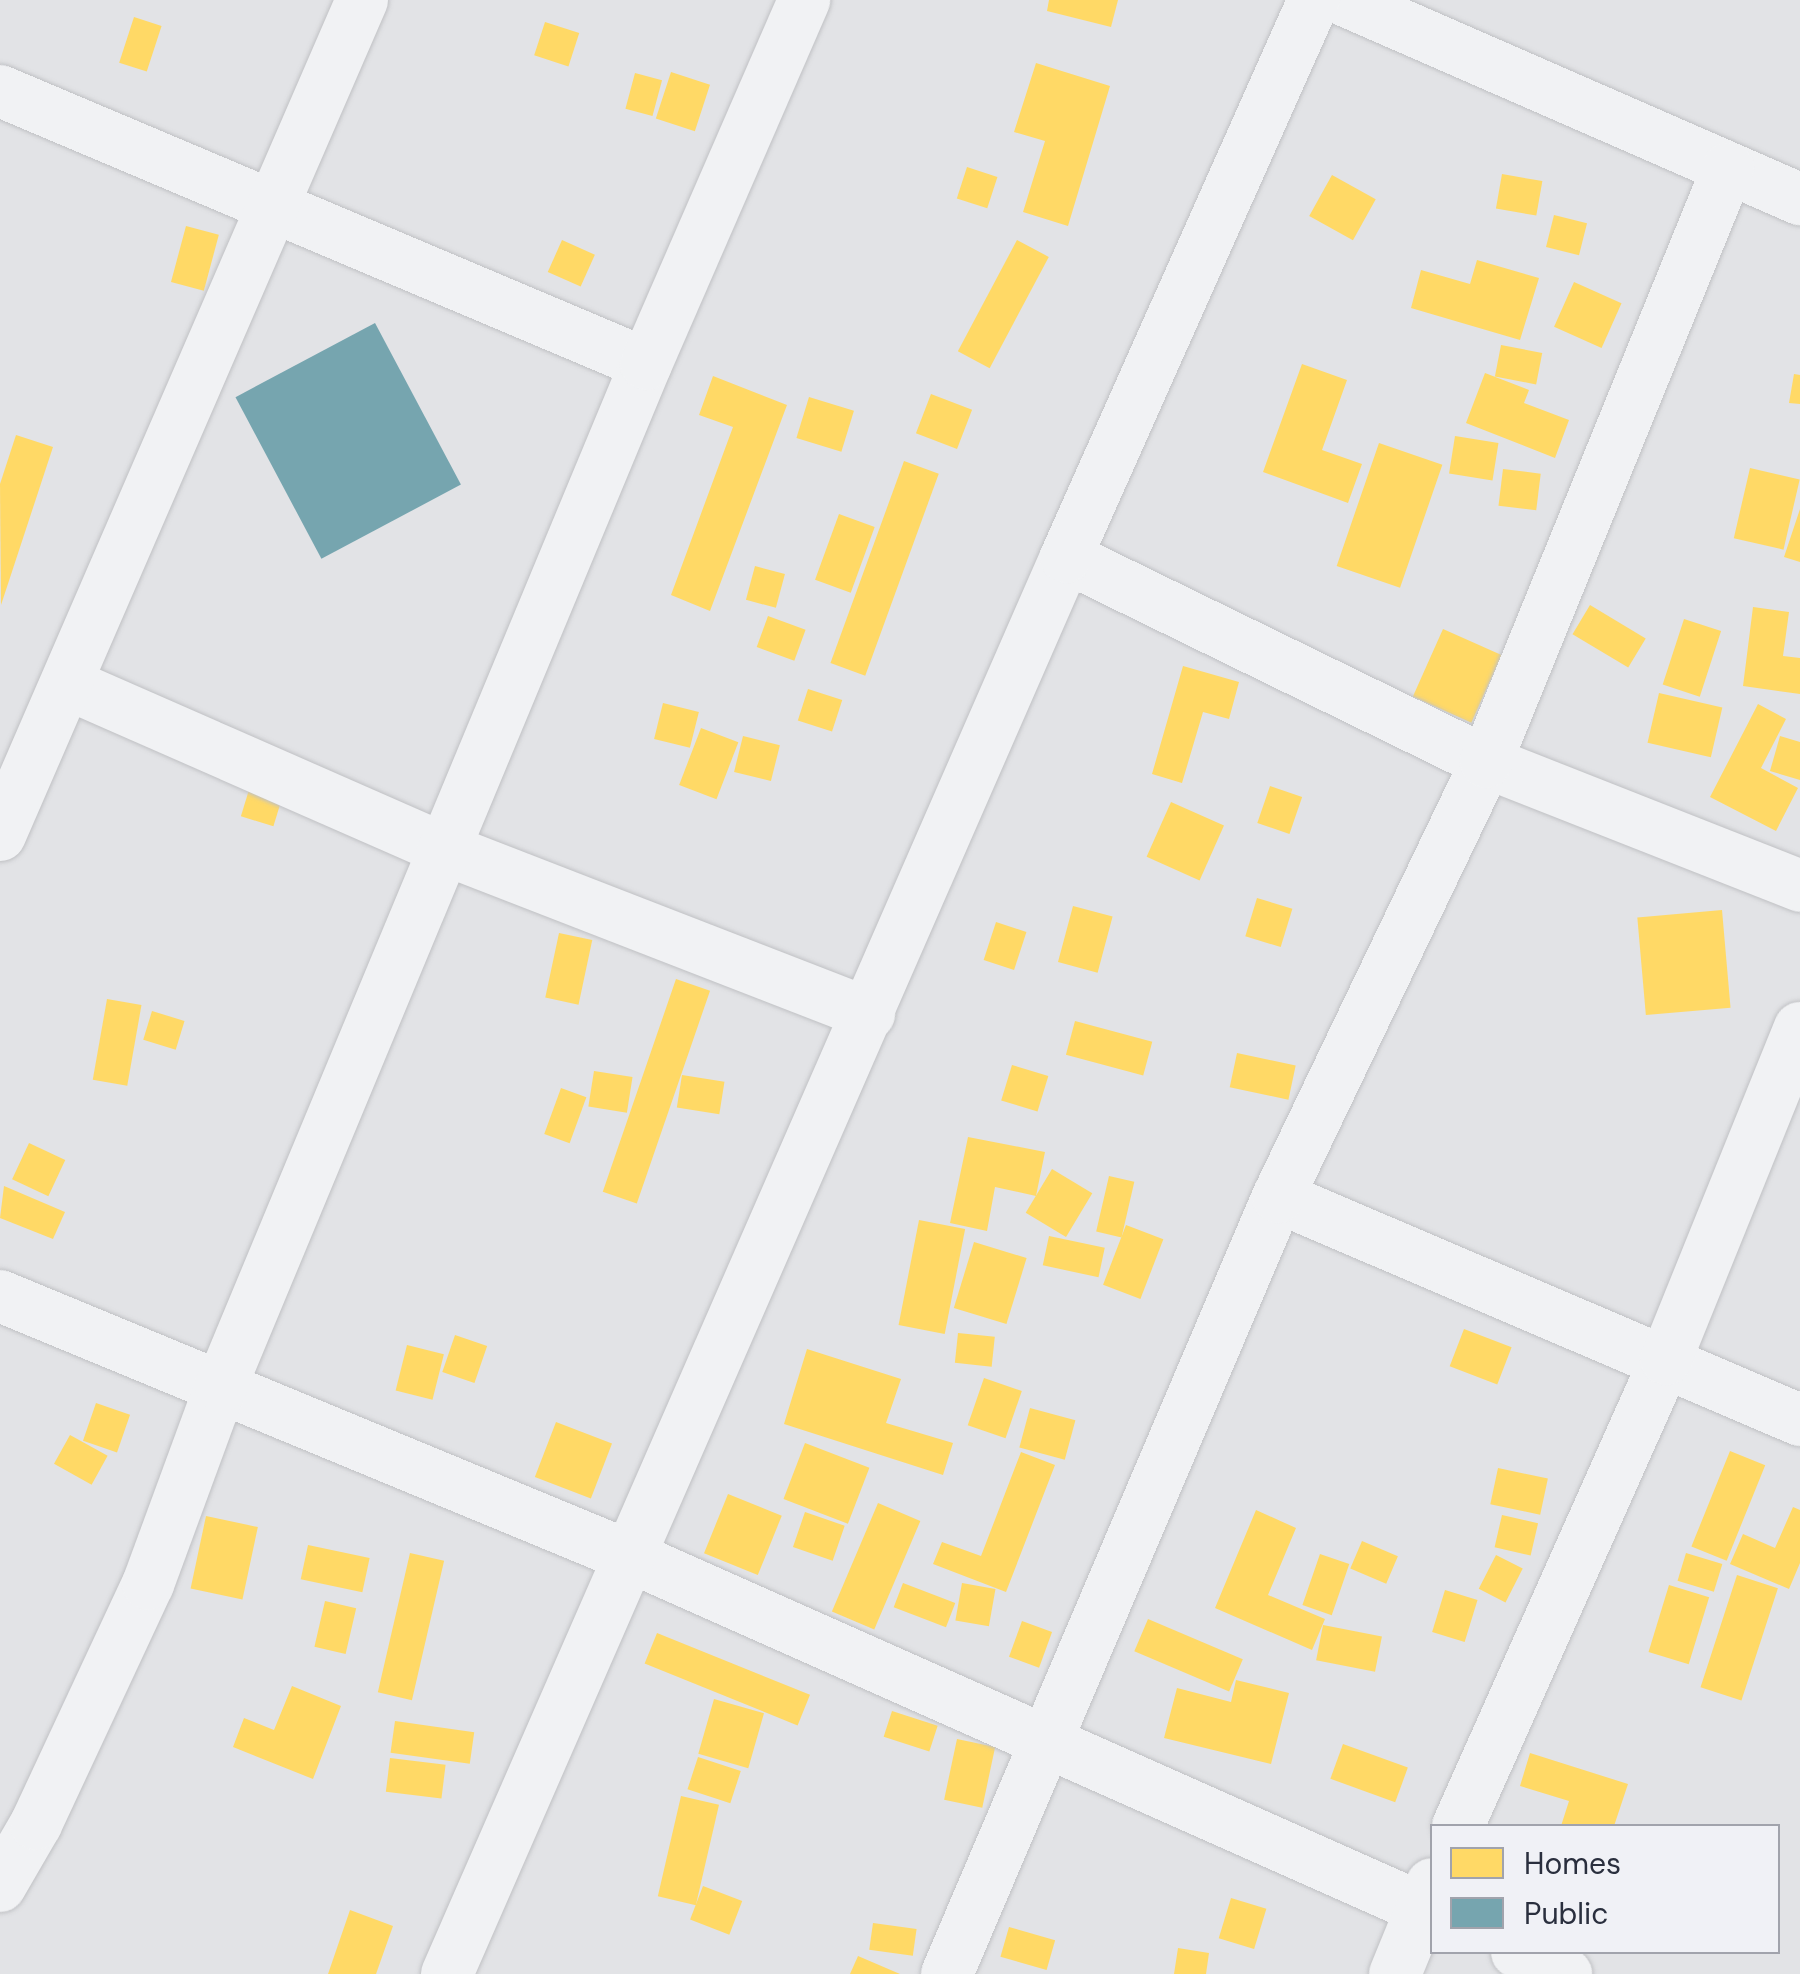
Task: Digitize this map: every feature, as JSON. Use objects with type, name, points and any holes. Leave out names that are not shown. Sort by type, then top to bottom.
[{"type":"street","points":[[0,836],[362,0]]},
{"type":"street","points":[[0,1886],[18,1816],[148,1584],[221,1386],[646,364],[804,0]]},
{"type":"street","points":[[447,1974],[1066,557],[1314,0]]},
{"type":"street","points":[[1344,0],[1800,200]]},
{"type":"street","points":[[0,91],[646,364]]},
{"type":"street","points":[[948,1974],[1278,1197],[1486,762],[1728,168]]},
{"type":"street","points":[[1066,557],[1486,762],[1800,886]]},
{"type":"street","points":[[68,684],[444,849],[869,1014]]},
{"type":"street","points":[[1459,1824],[1666,1359],[1800,1028]]},
{"type":"street","points":[[1278,1197],[1666,1359],[1800,1420]]},
{"type":"street","points":[[0,1296],[631,1557],[1048,1742],[1429,1902],[1395,1974]]},
{"type":"street","points":[[1521,1954],[1566,1974]]},
{"type":"building: Homes","points":[[1049,0],[1118,0],[1111,27],[1047,11]]},
{"type":"building: Homes","points":[[134,17],[162,26],[147,72],[119,63]]},
{"type":"building: Homes","points":[[545,22],[579,33],[568,66],[534,55]]},
{"type":"building: Homes","points":[[1036,63],[1110,86],[1068,226],[1023,212],[1045,141],[1014,132]]},
{"type":"building: Homes","points":[[671,72],[710,85],[695,131],[656,119]]},
{"type":"building: Homes","points":[[635,73],[662,80],[652,116],[625,109]]},
{"type":"building: Homes","points":[[967,167],[997,177],[987,208],[957,198]]},
{"type":"building: Homes","points":[[1502,174],[1542,181],[1536,216],[1496,208]]},
{"type":"building: Homes","points":[[1332,175],[1376,199],[1353,240],[1309,216]]},
{"type":"building: Homes","points":[[1554,215],[1587,223],[1579,255],[1546,247]]},
{"type":"building: Homes","points":[[186,226],[219,235],[204,291],[171,282]]},
{"type":"building: Homes","points":[[562,240],[595,255],[581,287],[548,272]]},
{"type":"building: Homes","points":[[1017,240],[1049,257],[990,368],[958,351]]},
{"type":"building: Homes","points":[[1477,260],[1539,278],[1520,340],[1411,308],[1421,270],[1470,284]]},
{"type":"building: Homes","points":[[1574,282],[1622,303],[1602,348],[1554,327]]},
{"type":"building: Homes","points":[[1501,345],[1542,353],[1536,384],[1495,376]]},
{"type":"building: Homes","points":[[1302,364],[1347,380],[1322,450],[1362,464],[1348,503],[1263,472]]},
{"type":"building: Homes","points":[[1485,373],[1529,390],[1524,403],[1569,420],[1555,458],[1466,423]]},
{"type":"building: Homes","points":[[1794,374],[1800,375],[1800,404],[1789,403]]},
{"type":"building: Homes","points":[[713,376],[787,405],[710,611],[671,595],[733,427],[699,415]]},
{"type":"building: Homes","points":[[931,394],[972,410],[957,449],[916,433]]},
{"type":"building: Homes","points":[[809,397],[854,411],[841,452],[796,438]]},
{"type":"building: Homes","points":[[16,435],[53,447],[1,605],[0,484]]},
{"type":"building: Homes","points":[[1455,436],[1498,443],[1493,480],[1449,474]]},
{"type":"building: Homes","points":[[1379,443],[1442,465],[1400,588],[1337,566]]},
{"type":"building: Homes","points":[[904,461],[939,474],[865,676],[830,663]]},
{"type":"building: Homes","points":[[1750,468],[1800,479],[1783,550],[1734,538]]},
{"type":"building: Homes","points":[[1503,469],[1541,474],[1536,510],[1498,506]]},
{"type":"building: Homes","points":[[1800,509],[1800,562],[1784,557]]},
{"type":"building: Homes","points":[[839,514],[875,527],[851,593],[815,580]]},
{"type":"building: Homes","points":[[755,566],[785,574],[776,608],[746,600]]},
{"type":"building: Homes","points":[[1590,605],[1646,638],[1628,668],[1572,634]]},
{"type":"building: Homes","points":[[1753,607],[1789,612],[1783,656],[1800,658],[1800,694],[1743,686]]},
{"type":"building: Homes","points":[[768,616],[806,630],[794,661],[757,647]]},
{"type":"building: Homes","points":[[1684,619],[1721,631],[1700,697],[1663,685]]},
{"type":"building: Homes","points":[[1443,629],[1501,655],[1471,723],[1413,697]]},
{"type":"building: Homes","points":[[1183,666],[1239,682],[1229,719],[1203,712],[1182,783],[1152,774]]},
{"type":"building: Homes","points":[[808,689],[842,700],[832,732],[798,720]]},
{"type":"building: Homes","points":[[1659,693],[1722,708],[1711,757],[1648,743]]},
{"type":"building: Homes","points":[[663,703],[699,712],[690,748],[654,739]]},
{"type":"building: Homes","points":[[1758,704],[1786,719],[1761,768],[1798,788],[1776,831],[1710,797]]},
{"type":"building: Homes","points":[[701,728],[738,742],[716,799],[679,785]]},
{"type":"building: Homes","points":[[743,736],[780,745],[771,781],[734,772]]},
{"type":"building: Homes","points":[[1780,736],[1800,742],[1800,780],[1770,771]]},
{"type":"building: Homes","points":[[252,780],[285,790],[273,826],[241,816]]},
{"type":"building: Homes","points":[[1270,786],[1302,797],[1289,834],[1257,823]]},
{"type":"building: Homes","points":[[1171,802],[1224,826],[1200,880],[1147,857]]},
{"type":"building: Homes","points":[[1257,898],[1292,909],[1281,947],[1245,936]]},
{"type":"building: Homes","points":[[1073,906],[1113,917],[1098,973],[1058,962]]},
{"type":"building: Homes","points":[[1722,910],[1731,1008],[1646,1015],[1637,917]]},
{"type":"building: Homes","points":[[996,922],[1026,932],[1014,970],[984,960]]},
{"type":"building: Homes","points":[[559,933],[592,940],[579,1005],[545,998]]},
{"type":"building: Homes","points":[[676,979],[710,991],[637,1203],[603,1192]]},
{"type":"building: Homes","points":[[107,999],[141,1005],[127,1086],[93,1080]]},
{"type":"building: Homes","points":[[152,1011],[185,1021],[176,1050],[143,1040]]},
{"type":"building: Homes","points":[[1075,1021],[1152,1042],[1143,1076],[1066,1055]]},
{"type":"building: Homes","points":[[1237,1053],[1296,1065],[1288,1100],[1230,1087]]},
{"type":"building: Homes","points":[[1012,1065],[1048,1076],[1038,1111],[1001,1100]]},
{"type":"building: Homes","points":[[594,1071],[633,1077],[627,1113],[588,1107]]},
{"type":"building: Homes","points":[[682,1075],[724,1082],[719,1114],[677,1108]]},
{"type":"building: Homes","points":[[561,1088],[586,1097],[570,1143],[544,1134]]},
{"type":"building: Homes","points":[[968,1137],[1045,1152],[1036,1196],[995,1187],[987,1231],[950,1223]]},
{"type":"building: Homes","points":[[29,1143],[65,1160],[48,1196],[12,1179]]},
{"type":"building: Homes","points":[[1052,1169],[1092,1193],[1066,1237],[1026,1213]]},
{"type":"building: Homes","points":[[1109,1176],[1134,1182],[1122,1237],[1096,1232]]},
{"type":"building: Homes","points":[[4,1186],[65,1212],[53,1239],[0,1218]]},
{"type":"building: Homes","points":[[919,1220],[965,1229],[945,1334],[899,1325]]},
{"type":"building: Homes","points":[[1126,1225],[1163,1239],[1140,1299],[1103,1285]]},
{"type":"building: Homes","points":[[1049,1236],[1105,1248],[1099,1277],[1043,1265]]},
{"type":"building: Homes","points":[[974,1242],[1027,1258],[1006,1324],[954,1308]]},
{"type":"building: Homes","points":[[1464,1329],[1512,1347],[1497,1385],[1450,1366]]},
{"type":"building: Homes","points":[[958,1333],[995,1337],[992,1367],[955,1363]]},
{"type":"building: Homes","points":[[455,1335],[487,1346],[474,1383],[442,1372]]},
{"type":"building: Homes","points":[[407,1345],[444,1354],[433,1400],[396,1391]]},
{"type":"building: Homes","points":[[807,1349],[901,1379],[886,1423],[953,1443],[943,1475],[784,1424]]},
{"type":"building: Homes","points":[[984,1378],[1022,1391],[1006,1438],[968,1425]]},
{"type":"building: Homes","points":[[96,1403],[130,1415],[117,1453],[83,1441]]},
{"type":"building: Homes","points":[[1030,1408],[1075,1420],[1065,1460],[1019,1448]]},
{"type":"building: Homes","points":[[556,1422],[612,1444],[591,1499],[535,1477]]},
{"type":"building: Homes","points":[[70,1435],[108,1456],[92,1485],[54,1464]]},
{"type":"building: Homes","points":[[805,1443],[869,1468],[848,1524],[783,1499]]},
{"type":"building: Homes","points":[[1730,1451],[1765,1465],[1727,1561],[1691,1546]]},
{"type":"building: Homes","points":[[1021,1452],[1055,1465],[1006,1592],[933,1564],[942,1542],[981,1556]]},
{"type":"building: Homes","points":[[1498,1468],[1548,1479],[1540,1515],[1490,1504]]},
{"type":"building: Homes","points":[[728,1494],[782,1516],[758,1575],[704,1553]]},
{"type":"building: Homes","points":[[878,1503],[920,1521],[874,1630],[832,1612]]},
{"type":"building: Homes","points":[[1793,1507],[1800,1510],[1800,1563],[1789,1589],[1730,1564],[1743,1534],[1775,1548]]},
{"type":"building: Homes","points":[[1256,1510],[1296,1528],[1268,1595],[1325,1619],[1312,1650],[1215,1608]]},
{"type":"building: Homes","points":[[805,1512],[845,1526],[833,1561],[793,1547]]},
{"type":"building: Homes","points":[[1502,1515],[1538,1523],[1531,1555],[1495,1547]]},
{"type":"building: Homes","points":[[206,1516],[258,1527],[242,1599],[191,1588]]},
{"type":"building: Homes","points":[[1362,1541],[1398,1556],[1386,1584],[1350,1569]]},
{"type":"building: Homes","points":[[308,1545],[370,1558],[362,1592],[301,1579]]},
{"type":"building: Homes","points":[[410,1553],[444,1561],[412,1700],[378,1692]]},
{"type":"building: Homes","points":[[1686,1553],[1722,1564],[1714,1592],[1678,1581]]},
{"type":"building: Homes","points":[[1320,1554],[1349,1564],[1332,1615],[1302,1605]]},
{"type":"building: Homes","points":[[1496,1555],[1523,1569],[1505,1602],[1479,1589]]},
{"type":"building: Homes","points":[[1737,1575],[1778,1588],[1741,1701],[1701,1687]]},
{"type":"building: Homes","points":[[903,1583],[955,1603],[946,1627],[894,1607]]},
{"type":"building: Homes","points":[[962,1583],[995,1589],[989,1626],[955,1620]]},
{"type":"building: Homes","points":[[1669,1585],[1709,1597],[1689,1664],[1649,1652]]},
{"type":"building: Homes","points":[[1445,1590],[1478,1600],[1465,1642],[1432,1632]]},
{"type":"building: Homes","points":[[325,1601],[356,1608],[346,1654],[314,1647]]},
{"type":"building: Homes","points":[[1148,1619],[1243,1659],[1229,1691],[1134,1651]]},
{"type":"building: Homes","points":[[1022,1621],[1052,1632],[1039,1668],[1009,1657]]},
{"type":"building: Homes","points":[[1323,1625],[1382,1636],[1375,1672],[1316,1660]]},
{"type":"building: Homes","points":[[657,1633],[810,1695],[798,1725],[645,1664]]},
{"type":"building: Homes","points":[[1236,1680],[1289,1693],[1271,1764],[1164,1738],[1177,1688],[1231,1702]]},
{"type":"building: Homes","points":[[292,1686],[341,1706],[313,1779],[233,1747],[244,1718],[274,1730]]},
{"type":"building: Homes","points":[[714,1699],[764,1713],[748,1768],[698,1754]]},
{"type":"building: Homes","points":[[892,1711],[938,1726],[929,1752],[884,1737]]},
{"type":"building: Homes","points":[[395,1721],[474,1732],[470,1764],[391,1753]]},
{"type":"building: Homes","points":[[957,1739],[995,1747],[982,1808],[944,1800]]},
{"type":"building: Homes","points":[[1343,1744],[1408,1768],[1395,1802],[1330,1779]]},
{"type":"building: Homes","points":[[1530,1753],[1628,1784],[1615,1824],[1562,1824],[1569,1801],[1520,1786]]},
{"type":"building: Homes","points":[[698,1757],[741,1771],[730,1803],[687,1789]]},
{"type":"building: Homes","points":[[390,1758],[446,1765],[441,1799],[386,1792]]},
{"type":"building: Homes","points":[[681,1796],[719,1805],[696,1905],[658,1896]]},
{"type":"building: Homes","points":[[703,1886],[742,1901],[729,1935],[690,1920]]},
{"type":"building: Homes","points":[[1231,1898],[1266,1909],[1254,1949],[1219,1938]]},
{"type":"building: Homes","points":[[350,1910],[393,1926],[376,1974],[328,1974]]},
{"type":"building: Homes","points":[[873,1923],[917,1929],[913,1956],[869,1950]]},
{"type":"building: Homes","points":[[1009,1927],[1055,1940],[1047,1970],[1000,1957]]},
{"type":"building: Homes","points":[[1178,1948],[1209,1953],[1206,1974],[1174,1974]]},
{"type":"building: Homes","points":[[858,1956],[900,1974],[850,1974]]},
{"type":"building: Public","points":[[375,323],[461,485],[321,559],[235,397]]}]
